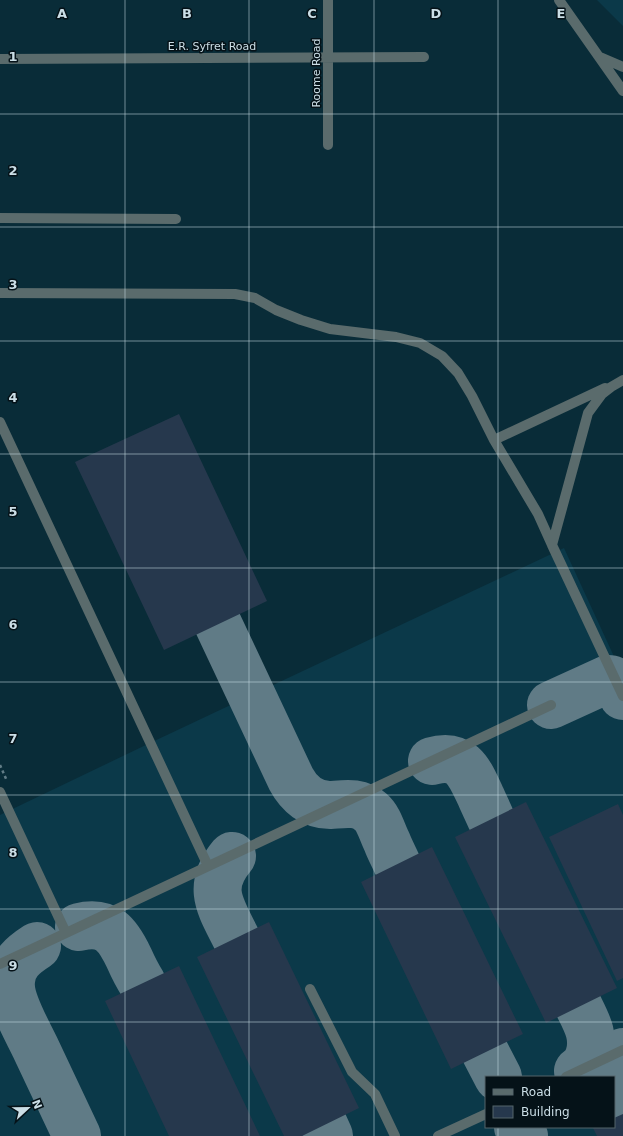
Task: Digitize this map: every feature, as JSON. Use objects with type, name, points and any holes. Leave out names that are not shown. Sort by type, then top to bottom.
[{"type":"street","name":"Roome Road","points":[[328,0],[328,145]]},
{"type":"street","points":[[559,0],[623,90]]},
{"type":"street","name":"E.R. Syfret Road","points":[[0,59],[424,57]]},
{"type":"street","points":[[600,57],[623,67]]},
{"type":"street","points":[[0,218],[176,219]]},
{"type":"street","points":[[0,294],[235,294],[255,298],[276,310],[330,329],[396,337],[420,343],[442,356],[458,373],[472,396],[494,440],[538,514],[623,696]]},
{"type":"street","points":[[494,440],[621,380]]},
{"type":"street","points":[[552,545],[588,413],[602,394],[621,380]]},
{"type":"street","points":[[0,422],[208,866]]},
{"type":"street","points":[[0,964],[551,705]]},
{"type":"street","points":[[0,792],[66,933]]},
{"type":"street","points":[[310,989],[352,1072],[376,1094],[395,1136]]},
{"type":"street","points":[[568,1076],[623,1050]]},
{"type":"street","points":[[438,1136],[485,1114]]},
{"type":"shaded area","points":[[597,0],[623,0],[623,26]]},
{"type":"shaded area","points":[[564,548],[623,676],[623,1136],[0,1136],[0,815]]},
{"type":"building","points":[[179,414],[267,601],[164,650],[75,462]]},
{"type":"building","points":[[526,802],[617,988],[546,1023],[455,837]]},
{"type":"building","points":[[618,804],[623,815],[623,978],[617,981],[549,837]]},
{"type":"building","points":[[432,847],[523,1034],[451,1069],[361,882]]},
{"type":"building","points":[[269,922],[359,1108],[302,1136],[284,1136],[197,957]]},
{"type":"building","points":[[179,966],[260,1136],[169,1136],[105,1001]]},
{"type":"building","points":[[623,1114],[623,1136],[597,1136],[593,1128],[615,1128],[615,1118]]},
{"type":"taxiway","points":[[218,624],[294,784],[302,794],[317,803],[330,805],[352,804],[366,808],[374,815],[378,822],[397,864]]},
{"type":"taxiway","points":[[551,705],[608,679],[611,679],[616,683],[623,696]]},
{"type":"taxiway","points":[[432,761],[443,759],[451,760],[458,762],[464,767],[473,780],[491,819]]},
{"type":"taxiway","points":[[232,856],[219,877],[218,897],[225,916],[236,938]]},
{"type":"taxiway","points":[[79,927],[89,925],[98,926],[111,931],[121,942],[142,983]]},
{"type":"taxiway","points":[[37,946],[19,960],[12,975],[11,989],[19,1015],[77,1136]]},
{"type":"taxiway","points":[[578,1071],[584,1066],[591,1049],[591,1036],[579,1007]]},
{"type":"taxiway","points":[[485,1052],[497,1076]]},
{"type":"taxiway","points":[[623,1052],[617,1064],[616,1070],[618,1088],[623,1100]]},
{"type":"taxiway","points":[[324,1125],[329,1136]]},
{"type":"taxiway","points":[[519,1128],[524,1136]]}]
